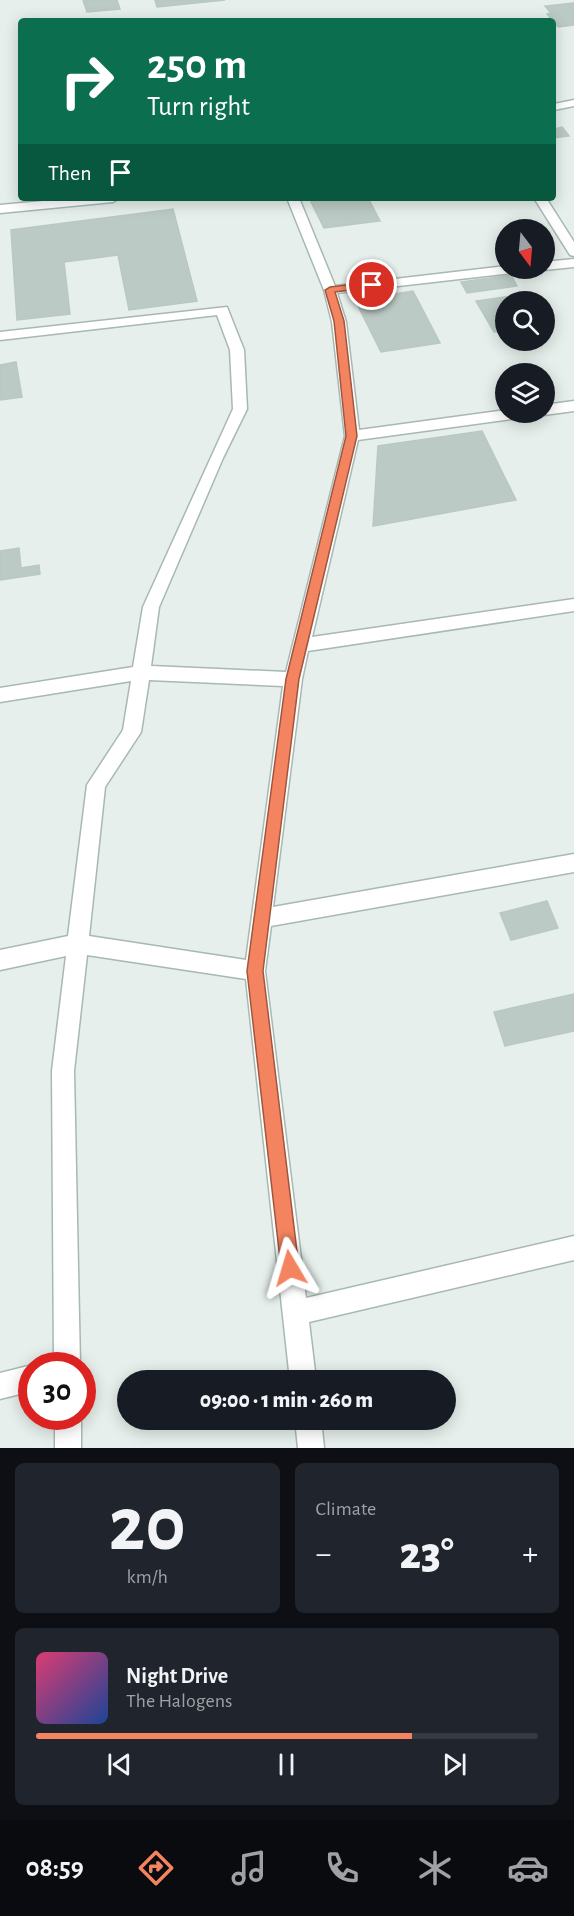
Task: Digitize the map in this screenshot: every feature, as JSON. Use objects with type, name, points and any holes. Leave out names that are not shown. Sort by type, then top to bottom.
[{"type":"street","points":[[556,107],[574,103]]},
{"type":"street","points":[[0,208],[79,201]]},
{"type":"street","points":[[294,201],[330,290],[339,321],[352,436],[293,679],[255,971],[302,1370]]},
{"type":"street","points":[[542,201],[574,252]]},
{"type":"street","points":[[555,265],[574,263]]},
{"type":"street","points":[[330,290],[495,271]]},
{"type":"street","points":[[0,336],[222,310],[237,350],[240,409],[216,458],[151,607],[132,732],[96,785],[63,1071],[67,1352]]},
{"type":"street","points":[[555,409],[574,406]]},
{"type":"street","points":[[352,436],[495,416]]},
{"type":"street","points":[[301,645],[574,604]]},
{"type":"street","points":[[0,695],[141,673],[293,679]]},
{"type":"street","points":[[262,918],[574,863]]},
{"type":"street","points":[[0,960],[78,944],[255,971]]},
{"type":"street","points":[[296,1313],[574,1248]]},
{"type":"street","points":[[0,1386],[18,1382]]},
{"type":"street","points":[[68,1430],[69,1448]]},
{"type":"street","points":[[309,1430],[311,1448]]},
{"type":"building","points":[[83,0],[117,0],[120,9],[87,12]]},
{"type":"building","points":[[155,0],[225,0],[157,7]]},
{"type":"building","points":[[574,3],[574,25],[558,27],[556,18],[550,18],[547,14],[551,13],[545,6]]},
{"type":"building","points":[[562,127],[569,136],[556,138],[556,128]]},
{"type":"building","points":[[310,201],[370,201],[380,221],[324,228]]},
{"type":"building","points":[[173,209],[197,301],[129,310],[118,255],[64,262],[70,314],[17,320],[11,230]]},
{"type":"building","points":[[495,277],[513,279],[517,286],[467,293],[461,282]]},
{"type":"building","points":[[413,291],[440,343],[381,352],[355,300]]},
{"type":"building","points":[[495,298],[495,332],[494,332],[476,301]]},
{"type":"building","points":[[16,362],[22,397],[0,400],[0,365]]},
{"type":"building","points":[[482,431],[516,500],[373,526],[378,446]]},
{"type":"building","points":[[19,548],[21,568],[39,565],[40,574],[0,580],[0,551]]},
{"type":"building","points":[[547,901],[558,928],[511,940],[500,913]]},
{"type":"building","points":[[574,994],[574,1031],[505,1046],[494,1012]]},
{"type":"route","points":[[290,1268],[255,971],[293,679],[352,436],[339,321],[330,290],[372,285]]}]
